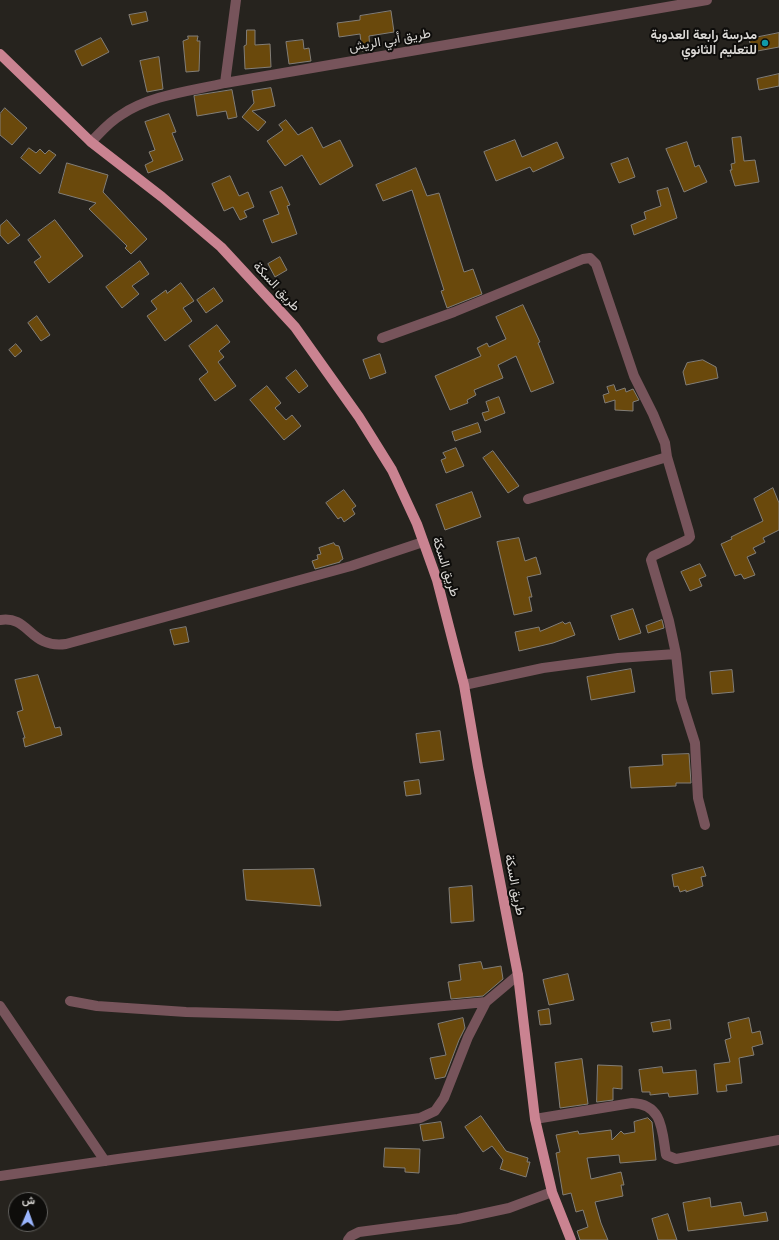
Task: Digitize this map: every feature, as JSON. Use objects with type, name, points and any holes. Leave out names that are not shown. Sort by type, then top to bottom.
[{"type":"main road","name":"طريق السكة","points":[[0,54],[91,142],[162,197],[221,247],[295,327],[359,417],[392,470],[423,542],[437,580],[464,685],[479,775],[518,975],[535,1119],[552,1192],[571,1240]]},
{"type":"street","points":[[225,83],[236,0]]},
{"type":"street","name":"طريق أبي الريش","points":[[91,142],[112,121],[136,106],[165,97],[225,83],[707,0]]},
{"type":"street","points":[[382,338],[447,315],[583,259],[590,258],[596,264],[634,376],[653,414],[665,443],[667,457],[690,537],[687,540],[653,556],[651,560],[669,621],[676,654],[681,699],[695,743],[698,798],[705,825]]},
{"type":"street","points":[[528,499],[667,457]]},
{"type":"street","points":[[0,620],[16,621],[43,642],[54,645],[66,644],[351,566],[423,542]]},
{"type":"street","points":[[464,685],[543,668],[618,658],[676,654]]},
{"type":"street","points":[[0,1176],[420,1118],[435,1111],[444,1098],[468,1037],[486,1002],[518,975]]},
{"type":"street","points":[[70,1001],[97,1006],[186,1012],[338,1016],[486,1002]]},
{"type":"street","points":[[0,1006],[105,1161]]},
{"type":"street","points":[[535,1119],[632,1103],[643,1103],[651,1107],[659,1119],[666,1155],[676,1159],[779,1140]]},
{"type":"street","points":[[348,1240],[351,1236],[359,1232],[458,1219],[509,1208],[552,1192]]},
{"type":"building","points":[[391,11],[394,32],[369,36],[370,50],[362,51],[360,34],[339,37],[337,23],[360,20],[360,16]]},
{"type":"building","points":[[146,12],[148,21],[132,25],[129,15]]},
{"type":"building","points":[[247,30],[255,30],[255,45],[270,44],[271,67],[245,69],[244,46],[246,45]]},
{"type":"building","name":"مدرسة رابعة العدوية للتعليم الثانوي","points":[[779,33],[779,47],[752,52],[749,39]]},
{"type":"building","points":[[188,36],[198,36],[197,41],[200,41],[199,71],[186,72],[183,41],[188,39]]},
{"type":"building","points":[[101,38],[109,52],[82,66],[75,51]]},
{"type":"building","points":[[303,40],[304,49],[309,48],[311,61],[289,64],[286,42]]},
{"type":"building","points":[[159,57],[163,89],[147,92],[140,61]]},
{"type":"building","name":"مدرسة رابعة العدوية للتعليم الثانوي","points":[[779,74],[779,86],[759,90],[757,79]]},
{"type":"building","points":[[271,88],[275,106],[252,111],[266,122],[258,131],[242,117],[254,103],[252,91]]},
{"type":"building","points":[[232,90],[237,117],[228,119],[226,111],[197,116],[194,96]]},
{"type":"building","points":[[5,108],[27,128],[12,145],[0,135],[0,114]]},
{"type":"building","points":[[169,114],[176,132],[172,133],[183,160],[148,173],[145,165],[153,161],[149,152],[155,150],[145,122]]},
{"type":"building","points":[[286,120],[298,135],[312,127],[323,148],[340,140],[353,166],[320,185],[302,155],[285,166],[267,141],[283,130],[279,125]]},
{"type":"building","points":[[741,137],[744,161],[755,160],[759,182],[735,186],[730,170],[732,170],[731,164],[735,163],[732,138]]},
{"type":"building","points":[[515,140],[522,157],[557,142],[564,158],[533,172],[530,167],[496,181],[484,152]]},
{"type":"building","points":[[687,142],[695,167],[699,165],[707,182],[684,192],[666,149]]},
{"type":"building","points":[[29,148],[36,153],[40,149],[45,154],[49,150],[56,155],[40,174],[21,158]]},
{"type":"building","points":[[628,158],[635,177],[619,183],[611,164]]},
{"type":"building","points":[[67,163],[108,175],[103,192],[147,239],[131,254],[125,248],[127,246],[89,209],[96,203],[59,193]]},
{"type":"building","points":[[416,168],[427,196],[439,193],[464,272],[473,269],[482,294],[447,308],[441,291],[444,290],[412,190],[383,201],[376,185]]},
{"type":"building","points":[[230,176],[239,196],[248,192],[254,207],[244,211],[247,217],[240,220],[233,207],[224,211],[212,184]]},
{"type":"building","points":[[282,187],[290,205],[287,206],[297,234],[272,243],[263,220],[279,214],[270,192]]},
{"type":"building","points":[[668,188],[677,218],[634,235],[631,225],[646,219],[644,212],[661,206],[657,191]]},
{"type":"building","points":[[7,220],[20,235],[8,244],[0,235],[0,226]]},
{"type":"building","points":[[55,220],[83,256],[49,283],[34,262],[41,257],[28,240]]},
{"type":"building","points":[[280,257],[287,270],[275,277],[268,264]]},
{"type":"building","points":[[140,261],[149,274],[132,286],[139,294],[122,308],[106,287]]},
{"type":"building","points":[[181,283],[194,301],[183,308],[192,321],[165,341],[147,316],[157,309],[151,301],[166,290],[167,293]]},
{"type":"building","points":[[214,288],[223,301],[206,313],[197,300]]},
{"type":"building","points":[[523,305],[540,342],[538,343],[554,383],[531,392],[516,356],[498,365],[503,378],[474,390],[476,395],[467,400],[468,403],[450,410],[435,376],[481,356],[477,348],[487,343],[489,347],[506,339],[496,317]]},
{"type":"building","points":[[37,316],[50,335],[41,341],[28,323]]},
{"type":"building","points":[[217,325],[230,342],[219,351],[224,357],[218,362],[236,386],[215,401],[199,379],[208,372],[189,346]]},
{"type":"building","points":[[16,344],[22,351],[15,357],[9,350]]},
{"type":"building","points":[[380,354],[386,373],[370,379],[363,360]]},
{"type":"building","points":[[703,360],[716,367],[718,378],[686,385],[683,372],[687,363]]},
{"type":"building","points":[[296,370],[308,386],[299,393],[286,378]]},
{"type":"building","points":[[614,385],[616,391],[625,388],[626,392],[633,389],[639,400],[633,402],[633,411],[615,410],[615,400],[605,403],[603,395],[609,393],[607,387]]},
{"type":"building","points":[[267,386],[281,403],[275,408],[286,420],[292,415],[301,426],[284,440],[250,400]]},
{"type":"building","points":[[499,397],[505,413],[485,421],[482,413],[489,411],[486,402]]},
{"type":"building","points":[[478,423],[481,432],[455,441],[452,432]]},
{"type":"building","points":[[456,448],[464,466],[446,473],[441,460],[446,458],[443,453]]},
{"type":"building","points":[[493,451],[519,486],[508,493],[483,458]]},
{"type":"building","points":[[773,488],[779,503],[779,530],[763,538],[765,542],[753,548],[756,553],[747,557],[755,575],[744,579],[741,574],[735,576],[721,544],[732,539],[731,537],[763,521],[754,499]]},
{"type":"building","points":[[344,490],[356,506],[352,509],[355,514],[344,522],[341,517],[338,519],[326,503]]},
{"type":"building","points":[[472,492],[481,517],[445,530],[436,505]]},
{"type":"building","points":[[519,538],[525,561],[536,557],[541,574],[527,577],[532,597],[529,597],[532,611],[514,615],[497,542]]},
{"type":"building","points":[[334,543],[335,545],[339,546],[343,559],[340,562],[315,569],[312,561],[318,559],[317,555],[321,554],[319,548]]},
{"type":"building","points":[[700,564],[706,576],[699,579],[702,586],[690,591],[681,572]]},
{"type":"building","points":[[633,609],[641,633],[619,640],[611,616]]},
{"type":"building","points":[[662,620],[664,628],[648,633],[646,626]]},
{"type":"building","points":[[563,622],[565,624],[570,622],[575,635],[553,643],[519,651],[515,632],[539,627],[540,631]]},
{"type":"building","points":[[186,627],[189,642],[174,645],[170,630]]},
{"type":"building","points":[[631,669],[635,692],[591,700],[587,677]]},
{"type":"building","points":[[732,670],[734,692],[712,694],[710,672]]},
{"type":"building","points":[[38,675],[55,728],[60,727],[62,735],[25,747],[23,738],[25,738],[17,712],[23,710],[15,680]]},
{"type":"building","points":[[440,731],[444,760],[420,763],[416,734]]},
{"type":"building","points":[[689,754],[691,783],[676,783],[676,786],[631,788],[629,767],[663,765],[662,755]]},
{"type":"building","points":[[419,780],[421,794],[406,796],[404,782]]},
{"type":"building","points":[[703,867],[706,876],[701,877],[703,886],[686,892],[686,890],[680,892],[678,886],[674,887],[672,875]]},
{"type":"building","points":[[314,869],[321,906],[246,900],[243,870]]},
{"type":"building","points":[[472,886],[474,921],[451,923],[449,888]]},
{"type":"building","points":[[481,962],[483,969],[501,966],[503,979],[483,996],[451,999],[448,982],[461,980],[459,965]]},
{"type":"building","points":[[568,974],[574,1000],[549,1005],[543,980]]},
{"type":"building","points":[[549,1009],[551,1024],[540,1025],[538,1011]]},
{"type":"building","points":[[463,1018],[465,1028],[445,1077],[435,1079],[430,1058],[446,1055],[438,1024]]},
{"type":"building","points":[[749,1018],[752,1033],[760,1031],[763,1044],[752,1047],[754,1055],[739,1058],[742,1083],[726,1085],[727,1091],[717,1092],[714,1064],[730,1062],[725,1040],[731,1038],[728,1023]]},
{"type":"building","points":[[670,1020],[671,1029],[653,1032],[651,1023]]},
{"type":"building","points":[[582,1059],[588,1104],[560,1108],[555,1063]]},
{"type":"building","points":[[598,1065],[622,1066],[622,1089],[613,1088],[613,1100],[597,1102]]},
{"type":"building","points":[[662,1067],[663,1073],[696,1070],[698,1094],[669,1097],[668,1093],[650,1095],[650,1092],[642,1092],[639,1070]]},
{"type":"building","points":[[481,1116],[506,1151],[528,1158],[527,1162],[530,1162],[526,1177],[500,1169],[503,1160],[492,1146],[483,1152],[465,1127]]},
{"type":"building","points":[[648,1118],[652,1122],[656,1160],[620,1163],[619,1155],[587,1158],[591,1179],[621,1172],[624,1185],[621,1185],[623,1196],[595,1202],[608,1240],[580,1240],[577,1231],[588,1227],[583,1210],[576,1212],[571,1193],[563,1195],[556,1153],[560,1152],[556,1135],[578,1131],[579,1134],[611,1130],[612,1140],[621,1131],[624,1134],[635,1132],[634,1122]]},
{"type":"building","points":[[441,1122],[444,1138],[423,1141],[420,1125]]},
{"type":"building","points":[[385,1148],[420,1149],[419,1173],[405,1172],[405,1168],[384,1167]]},
{"type":"building","points":[[710,1198],[711,1207],[741,1202],[744,1216],[766,1212],[768,1221],[688,1231],[683,1203]]},
{"type":"building","points":[[668,1214],[677,1240],[658,1240],[652,1219]]},
{"type":"place","name":"مدرسة رابعة العدوية للتعليم الثانوي","points":[[765,43]]}]
